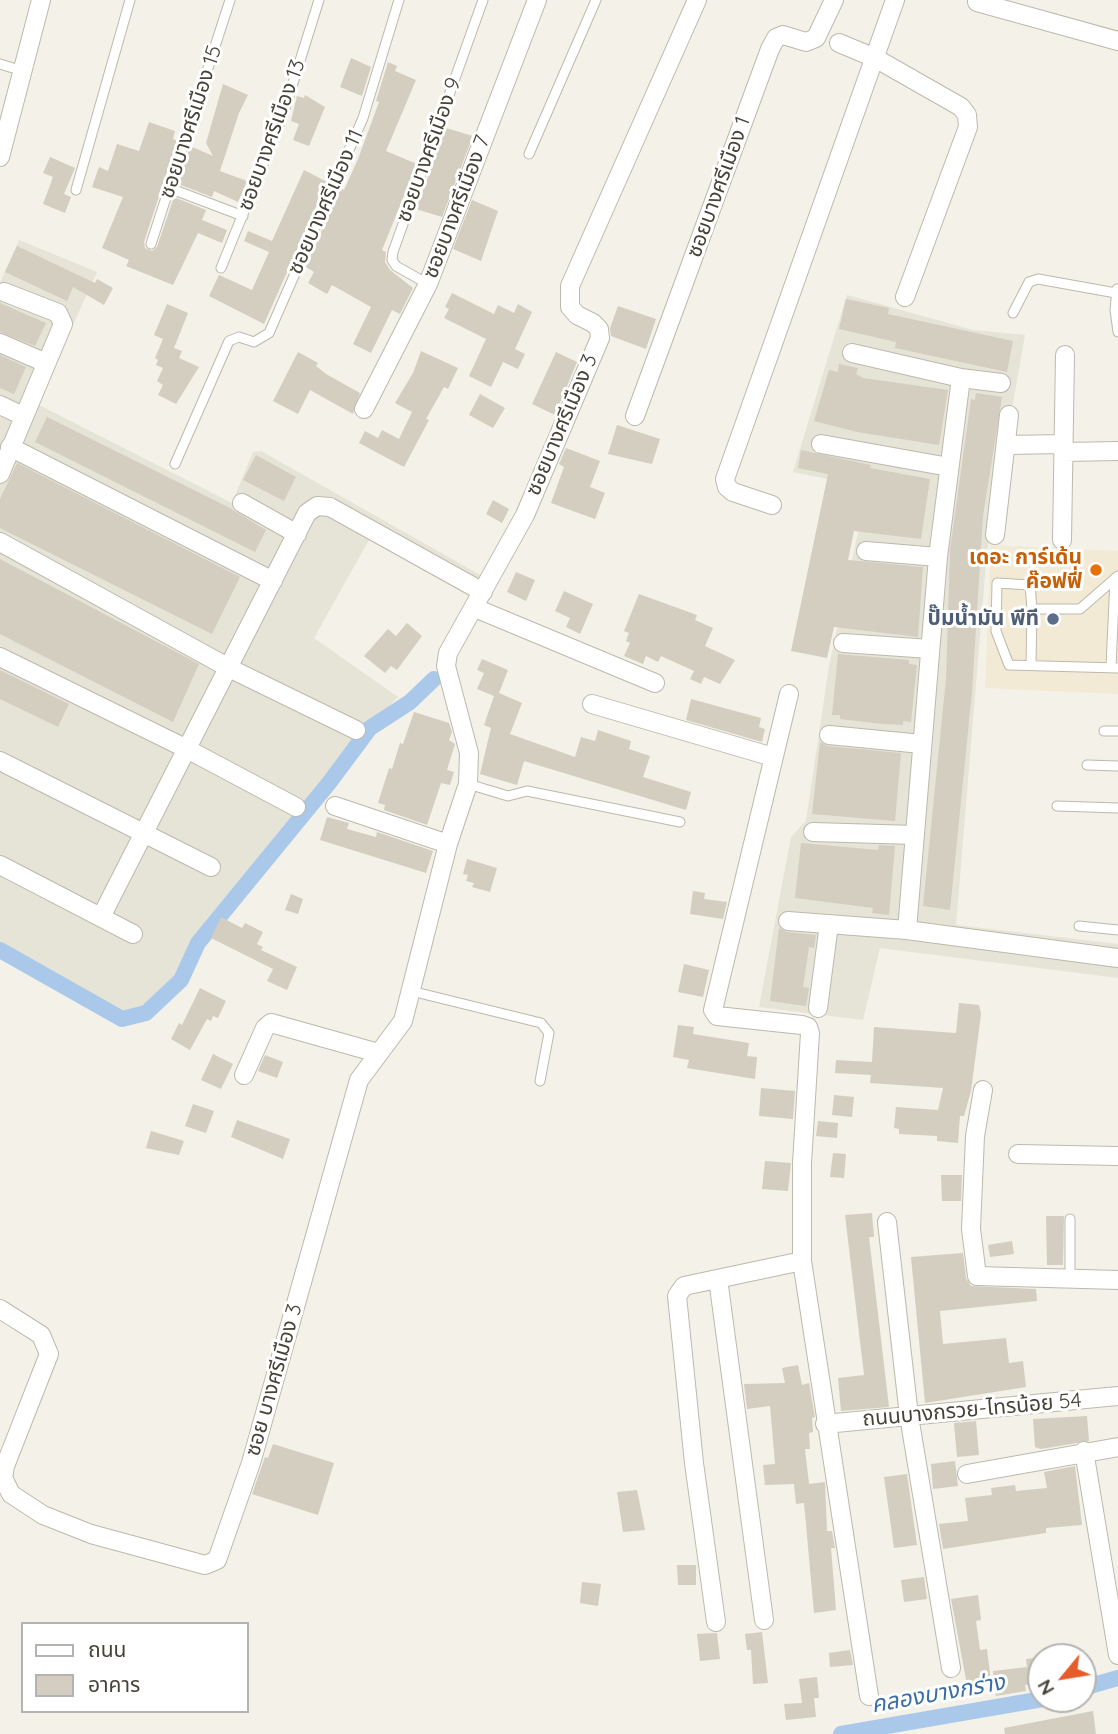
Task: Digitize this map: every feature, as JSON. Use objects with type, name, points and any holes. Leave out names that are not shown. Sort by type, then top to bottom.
[{"type":"street","points":[[0,157],[41,0]]},
{"type":"street","name":"ซอยบางศรีเมือง 7","points":[[364,408],[428,284],[537,0]]},
{"type":"street","name":"ซอยบางศรีเมือง 3","points":[[468,784],[469,753],[446,666],[448,653],[525,515],[600,338],[599,329],[577,315],[570,307],[570,286],[697,0]]},
{"type":"street","name":"ซอยบางศรีเมือง 1","points":[[635,416],[770,49],[776,38],[783,36],[807,42],[816,38],[834,0]]},
{"type":"street","points":[[772,505],[733,492],[724,479],[895,0]]},
{"type":"street","points":[[977,2],[1118,41]]},
{"type":"street","points":[[839,43],[875,58],[961,107],[967,115],[968,127],[905,297]]},
{"type":"street","points":[[1,467],[63,324],[58,313],[4,292]]},
{"type":"street","points":[[0,343],[46,363]]},
{"type":"street","points":[[852,353],[961,378],[1001,383]]},
{"type":"street","points":[[1062,540],[1065,355]]},
{"type":"street","points":[[907,930],[938,557],[961,378]]},
{"type":"street","points":[[0,405],[23,416]]},
{"type":"street","points":[[995,535],[1009,415]]},
{"type":"street","points":[[821,444],[949,467]]},
{"type":"street","points":[[1006,444],[1118,451]]},
{"type":"street","points":[[10,447],[273,581]]},
{"type":"street","points":[[242,503],[297,534]]},
{"type":"street","points":[[101,917],[307,513],[317,506],[330,507],[479,600],[655,683]]},
{"type":"street","points":[[0,542],[229,668],[356,730]]},
{"type":"street","points":[[866,551],[938,557]]},
{"type":"street","points":[[843,643],[930,649]]},
{"type":"street","points":[[0,657],[187,749],[296,807]]},
{"type":"street","points":[[789,694],[713,1010],[717,1016],[808,1027],[802,1163],[802,1261],[869,1696]]},
{"type":"street","points":[[592,704],[773,757]]},
{"type":"street","points":[[829,735],[922,744]]},
{"type":"street","points":[[0,761],[211,867]]},
{"type":"street","name":"ซอย บางศรีเมือง 3","points":[[0,1309],[41,1335],[49,1354],[5,1466],[3,1478],[11,1494],[43,1515],[91,1534],[205,1565],[212,1564],[222,1553],[251,1463],[359,1080],[403,1021],[448,844],[468,784]]},
{"type":"street","points":[[335,806],[448,844]]},
{"type":"street","points":[[813,832],[915,835]]},
{"type":"street","points":[[0,865],[133,934]]},
{"type":"street","points":[[788,921],[907,930],[1118,958]]},
{"type":"street","points":[[818,1008],[829,924]]},
{"type":"street","points":[[244,1075],[265,1028],[271,1023],[378,1052]]},
{"type":"street","points":[[983,1090],[975,1136],[971,1216],[976,1273],[981,1279],[1118,1280]]},
{"type":"street","points":[[1018,1154],[1118,1156]]},
{"type":"street","points":[[887,1222],[909,1416],[951,1668]]},
{"type":"street","points":[[716,1622],[694,1463],[677,1296],[684,1286],[802,1261]]},
{"type":"street","points":[[718,1279],[764,1620]]},
{"type":"street","name":"ถนนบางกรวย-ไทรน้อย 54","points":[[825,1424],[1118,1396]]},
{"type":"street","points":[[967,1474],[1118,1447]]},
{"type":"street","points":[[1084,1451],[1118,1655]]},
{"type":"lane","points":[[76,190],[130,0]]},
{"type":"lane","name":"ซอยบางศรีเมือง 15","points":[[151,244],[230,0]]},
{"type":"lane","name":"ซอยบางศรีเมือง 13","points":[[221,268],[283,115],[319,0]]},
{"type":"lane","name":"ซอยบางศรีเมือง 11","points":[[175,464],[229,341],[239,337],[254,342],[269,333],[363,118],[398,0]]},
{"type":"lane","name":"ซอยบางศรีเมือง 9","points":[[428,284],[397,265],[392,260],[393,252],[483,0]]},
{"type":"lane","points":[[529,154],[596,0]]},
{"type":"lane","points":[[0,64],[23,71]]},
{"type":"lane","points":[[169,188],[243,216]]},
{"type":"lane","points":[[1013,313],[1029,282],[1038,279],[1117,290],[1118,332]]},
{"type":"lane","points":[[1032,609],[1080,609],[1117,577]]},
{"type":"lane","points":[[1031,665],[1030,586],[997,583],[996,631],[1009,665],[1115,668],[1117,577]]},
{"type":"lane","points":[[1104,731],[1118,731]]},
{"type":"lane","points":[[1087,765],[1118,766]]},
{"type":"lane","points":[[468,784],[508,796],[527,791],[680,822]]},
{"type":"lane","points":[[1057,806],[1118,808]]},
{"type":"lane","points":[[1079,926],[1118,930]]},
{"type":"lane","points":[[411,991],[541,1023],[549,1033],[540,1081]]},
{"type":"lane","points":[[1070,1220],[1070,1280]]},
{"type":"shaded area","points":[[19,240],[97,272],[37,404],[232,503],[253,452],[261,451],[482,576],[471,597],[369,540],[314,638],[398,697],[369,726],[195,943],[180,979],[145,1011],[123,1016],[0,949],[0,283]]},
{"type":"shaded area","points":[[847,295],[973,330],[1025,335],[987,551],[956,925],[1118,944],[1118,978],[880,948],[863,1020],[759,1007],[791,837],[806,821],[829,666],[868,487],[793,472]]},
{"type":"shaded area","name":"ปั๊มน้ำมัน พีที","points":[[991,545],[1118,551],[1118,694],[985,688]]},
{"type":"building","points":[[351,58],[371,67],[362,96],[340,87]]},
{"type":"building","points":[[388,62],[397,66],[395,71],[416,80],[386,151],[417,164],[382,250],[386,252],[385,262],[390,270],[413,288],[400,314],[392,310],[371,353],[353,344],[371,307],[332,285],[327,294],[308,283],[314,272],[306,267],[340,188],[344,190],[358,159],[379,102],[376,101]]},
{"type":"building","points":[[223,84],[248,95],[239,113],[220,171],[247,181],[238,202],[214,191],[212,197],[178,184],[190,146],[213,156],[206,143]]},
{"type":"building","points":[[305,95],[325,107],[309,146],[293,140],[299,124],[291,121],[297,96],[304,98]]},
{"type":"building","points":[[149,122],[175,131],[173,139],[177,141],[144,242],[145,248],[152,251],[157,247],[174,197],[206,210],[202,220],[227,230],[222,243],[198,233],[173,285],[126,266],[129,260],[102,248],[123,197],[92,187],[99,167],[108,171],[117,144],[139,151]]},
{"type":"building","points":[[446,128],[473,136],[442,217],[416,209]]},
{"type":"building","points":[[50,157],[75,168],[64,194],[71,197],[65,213],[43,204],[53,177],[43,173]]},
{"type":"building","points":[[304,170],[327,182],[264,324],[209,296],[219,275],[252,290],[269,252],[244,241],[248,231],[272,241]]},
{"type":"building","points":[[472,200],[498,211],[481,261],[453,249]]},
{"type":"building","points":[[17,246],[95,283],[97,279],[113,288],[104,305],[73,287],[67,301],[5,272]]},
{"type":"building","points":[[452,293],[494,314],[498,305],[514,313],[518,304],[532,312],[515,349],[525,354],[518,369],[503,362],[491,387],[469,376],[486,339],[444,318],[449,309],[445,307]]},
{"type":"building","points":[[846,299],[889,308],[888,314],[1013,341],[1007,372],[895,348],[896,342],[839,329]]},
{"type":"building","points":[[0,303],[46,323],[35,346],[0,332]]},
{"type":"building","points":[[167,304],[188,313],[174,348],[182,351],[179,358],[199,367],[176,404],[158,395],[163,385],[157,381],[163,368],[156,365],[158,360],[155,358],[163,339],[154,335]]},
{"type":"building","points":[[618,306],[656,319],[646,349],[611,336],[610,328]]},
{"type":"building","points":[[421,351],[458,368],[448,389],[444,387],[426,419],[429,420],[404,467],[359,443],[365,431],[378,438],[382,430],[399,439],[412,412],[395,403],[413,373]]},
{"type":"building","points":[[298,352],[318,363],[316,366],[326,374],[360,393],[353,414],[310,390],[298,414],[273,401]]},
{"type":"building","points":[[556,352],[577,362],[555,415],[532,404]]},
{"type":"building","points":[[0,355],[26,367],[14,394],[0,388]]},
{"type":"building","points":[[839,364],[858,368],[856,374],[863,378],[948,390],[939,445],[857,432],[814,421],[829,370],[838,372]]},
{"type":"building","points":[[976,393],[1002,397],[983,516],[972,692],[950,910],[923,906],[946,679],[950,550],[971,399],[975,400]]},
{"type":"building","points":[[480,394],[505,408],[493,428],[469,415]]},
{"type":"building","points":[[47,417],[228,507],[266,530],[255,552],[35,442]]},
{"type":"building","points":[[617,425],[660,439],[652,464],[608,454]]},
{"type":"building","points":[[566,448],[600,461],[590,487],[605,493],[595,519],[551,503],[564,467],[559,464]]},
{"type":"building","points":[[801,450],[871,465],[870,468],[930,479],[921,539],[854,531],[848,560],[923,567],[918,637],[834,627],[827,658],[791,651],[828,474],[798,468]]},
{"type":"building","points":[[256,455],[296,477],[284,501],[243,480]]},
{"type":"building","points":[[17,463],[240,577],[212,634],[0,528],[0,499]]},
{"type":"building","points":[[493,500],[509,509],[502,523],[486,514]]},
{"type":"building","points":[[0,559],[199,664],[173,722],[0,634]]},
{"type":"building","points":[[516,572],[535,580],[526,601],[507,592]]},
{"type":"building","points":[[564,591],[593,604],[580,634],[566,627],[570,618],[555,611]]},
{"type":"building","points":[[639,594],[697,615],[695,620],[713,628],[705,646],[735,660],[720,684],[704,677],[701,684],[690,679],[694,671],[661,656],[658,662],[646,656],[643,664],[624,656],[630,643],[626,641],[629,633],[624,631]]},
{"type":"building","points":[[407,623],[422,636],[397,670],[391,666],[385,673],[364,656],[388,629],[396,636]]},
{"type":"building","points":[[838,654],[909,660],[909,664],[917,665],[911,722],[903,721],[903,725],[882,724],[840,719],[840,715],[832,715]]},
{"type":"building","points":[[482,659],[508,670],[499,693],[522,703],[510,734],[575,757],[581,737],[595,741],[598,730],[631,741],[629,749],[650,756],[643,777],[691,792],[686,810],[524,761],[517,785],[480,774],[491,728],[484,725],[494,696],[477,689],[484,673],[477,670]]},
{"type":"building","points":[[0,670],[69,704],[58,727],[0,699]]},
{"type":"building","points":[[691,699],[761,718],[759,727],[765,729],[762,742],[686,720]]},
{"type":"building","points":[[414,712],[449,723],[452,732],[449,740],[455,744],[447,770],[454,772],[450,785],[441,783],[427,825],[384,810],[385,805],[378,803],[389,768],[392,769]]},
{"type":"building","points":[[820,742],[828,746],[901,753],[895,821],[812,814]]},
{"type":"building","points":[[327,817],[349,823],[347,829],[376,837],[377,832],[433,851],[426,873],[320,840]]},
{"type":"building","points":[[801,843],[878,850],[879,845],[895,846],[889,915],[872,913],[873,908],[795,898]]},
{"type":"building","points":[[467,859],[497,868],[490,892],[472,887],[474,883],[466,881],[468,875],[463,874]]},
{"type":"building","points":[[693,891],[705,893],[704,899],[727,902],[723,919],[690,914]]},
{"type":"building","points":[[291,894],[303,899],[298,914],[285,910]]},
{"type":"building","points":[[221,917],[242,928],[245,923],[263,932],[257,944],[263,947],[261,950],[297,967],[287,990],[267,981],[273,969],[211,938]]},
{"type":"building","points":[[779,928],[787,932],[816,935],[814,948],[809,947],[803,987],[809,988],[806,1006],[770,1001]]},
{"type":"building","points":[[684,964],[709,970],[703,997],[678,992]]},
{"type":"building","points":[[200,988],[226,1001],[218,1018],[213,1016],[211,1021],[207,1019],[190,1050],[171,1039],[179,1023],[182,1025]]},
{"type":"building","points":[[959,1003],[979,1005],[981,1014],[971,1091],[964,1116],[960,1116],[958,1143],[937,1141],[937,1136],[899,1134],[899,1129],[894,1128],[896,1107],[938,1110],[943,1088],[870,1083],[871,1075],[835,1073],[836,1060],[872,1062],[874,1027],[956,1033]]},
{"type":"building","points":[[678,1025],[694,1027],[693,1034],[749,1043],[747,1056],[757,1057],[755,1079],[687,1068],[689,1060],[673,1057]]},
{"type":"building","points":[[213,1054],[233,1064],[221,1089],[201,1080]]},
{"type":"building","points":[[265,1055],[283,1062],[277,1078],[258,1071]]},
{"type":"building","points":[[761,1088],[795,1091],[793,1119],[759,1116]]},
{"type":"building","points":[[834,1095],[854,1097],[852,1117],[832,1115]]},
{"type":"building","points":[[193,1104],[214,1111],[206,1133],[185,1126]]},
{"type":"building","points":[[237,1120],[290,1139],[283,1159],[231,1137]]},
{"type":"building","points":[[818,1121],[838,1123],[837,1138],[816,1136]]},
{"type":"building","points":[[151,1131],[184,1141],[179,1155],[146,1148]]},
{"type":"building","points":[[833,1153],[846,1154],[844,1178],[830,1177]]},
{"type":"building","points":[[765,1161],[791,1163],[788,1191],[762,1189]]},
{"type":"building","points":[[941,1175],[962,1175],[961,1201],[942,1201]]},
{"type":"building","points":[[872,1213],[874,1237],[869,1237],[889,1407],[841,1411],[838,1378],[864,1375],[845,1215]]},
{"type":"building","points":[[1046,1216],[1064,1216],[1063,1265],[1047,1265]]},
{"type":"building","points":[[1012,1241],[1014,1254],[990,1257],[988,1245]]},
{"type":"building","points":[[963,1253],[966,1278],[971,1286],[1036,1289],[1037,1301],[940,1311],[943,1344],[1006,1338],[1009,1363],[1023,1361],[1026,1387],[925,1403],[911,1257]]},
{"type":"building","points":[[798,1365],[802,1385],[809,1383],[815,1417],[812,1418],[813,1432],[809,1433],[810,1449],[805,1449],[809,1484],[825,1482],[827,1531],[832,1531],[835,1548],[831,1548],[836,1610],[814,1613],[804,1503],[796,1504],[794,1484],[765,1485],[763,1465],[775,1464],[770,1406],[747,1409],[744,1384],[785,1383],[782,1368]]},
{"type":"building","points":[[1087,1416],[1089,1441],[1041,1449],[1035,1447],[1033,1419]]},
{"type":"building","points":[[976,1421],[979,1455],[957,1457],[954,1423]]},
{"type":"building","points":[[273,1444],[334,1463],[318,1515],[252,1494],[265,1457],[268,1458]]},
{"type":"building","points":[[955,1461],[958,1486],[933,1489],[931,1464]]},
{"type":"building","points":[[1075,1466],[1082,1525],[1046,1528],[1046,1533],[943,1549],[939,1524],[968,1521],[965,1498],[992,1495],[991,1488],[1015,1485],[1016,1491],[1047,1488],[1044,1472]]},
{"type":"building","points":[[907,1474],[917,1545],[894,1548],[884,1477]]},
{"type":"building","points":[[637,1490],[645,1530],[623,1532],[617,1492]]},
{"type":"building","points":[[677,1565],[696,1565],[696,1585],[678,1585]]},
{"type":"building","points":[[924,1577],[927,1599],[904,1602],[901,1580]]},
{"type":"building","points":[[582,1582],[601,1584],[598,1606],[580,1603]]},
{"type":"building","points":[[978,1595],[981,1620],[976,1621],[980,1650],[987,1649],[991,1681],[967,1685],[951,1599]]},
{"type":"building","points":[[762,1632],[768,1683],[753,1684],[751,1650],[747,1650],[745,1634]]},
{"type":"building","points":[[717,1633],[720,1659],[700,1661],[697,1634]]},
{"type":"building","points":[[850,1650],[853,1665],[830,1667],[829,1653]]},
{"type":"building","points":[[1027,1667],[1026,1691],[996,1696],[993,1671]]},
{"type":"building","points":[[817,1677],[819,1698],[814,1698],[816,1717],[786,1720],[784,1704],[802,1703],[799,1679]]},
{"type":"building","points":[[1093,1713],[1096,1734],[1005,1734],[1004,1728]]},
{"type":"waterway","points":[[0,950],[122,1019],[146,1013],[181,980],[198,943],[329,783],[370,728],[410,702],[434,679]]},
{"type":"waterway","name":"คลองบางกร่าง","points":[[1097,1684],[1118,1678]]},
{"type":"waterway","name":"คลองบางกร่าง","points":[[841,1734],[1027,1702]]},
{"type":"place","name":"เดอะ การ์เด้น ค๊อฟฟี่","points":[[1096,570]]},
{"type":"place","name":"ปั๊มน้ำมัน พีที","points":[[1053,619]]}]
